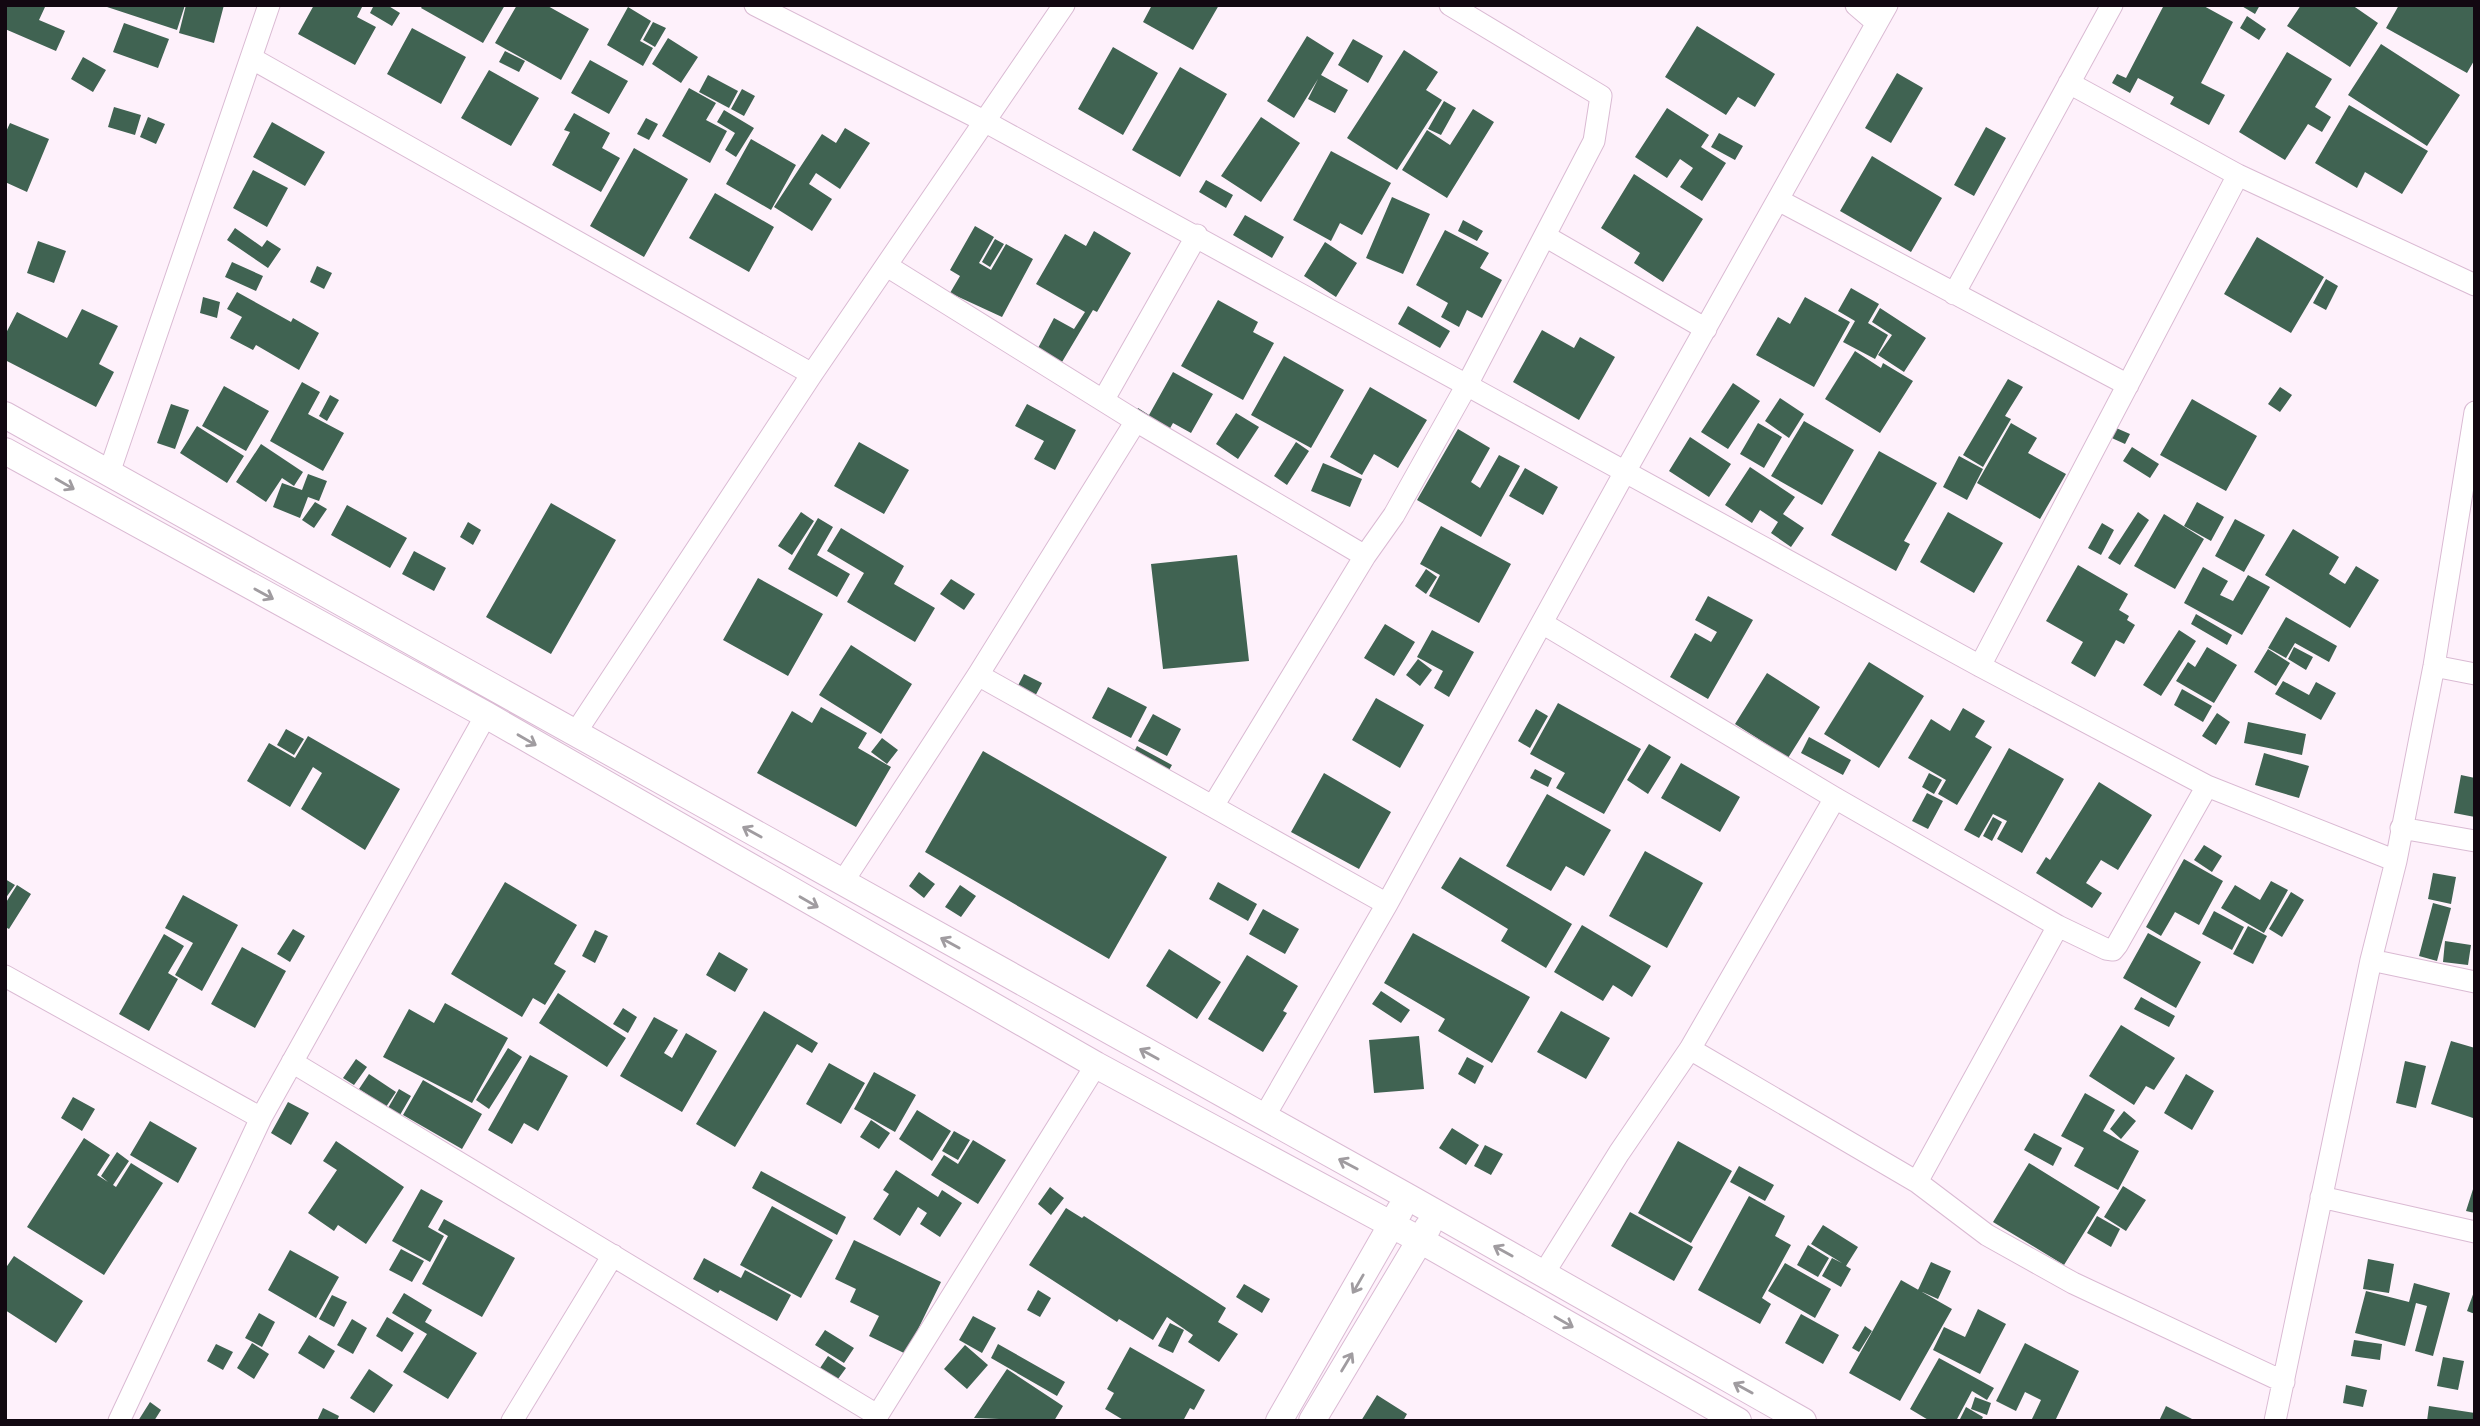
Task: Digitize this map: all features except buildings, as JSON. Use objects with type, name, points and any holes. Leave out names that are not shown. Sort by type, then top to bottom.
[{"type":"street","points":[[109,473],[269,5]]},
{"type":"street","points":[[755,5],[984,121],[1468,383],[1980,666],[2207,786],[2396,861]]},
{"type":"street","points":[[576,732],[812,374],[1064,5]]},
{"type":"street","points":[[1213,806],[1365,556],[1394,514],[1468,383],[1594,141],[1601,96],[1450,5]]},
{"type":"street","points":[[1264,1117],[1387,904],[1882,14],[1856,5]]},
{"type":"street","points":[[1954,294],[2112,5]]},
{"type":"street","points":[[251,58],[812,374]]},
{"type":"street","points":[[2069,83],[2238,174],[2475,285]]},
{"type":"street","points":[[1980,666],[2238,174]]},
{"type":"street","points":[[1780,201],[2128,385]]},
{"type":"street","points":[[1104,399],[1197,236]]},
{"type":"street","points":[[1545,236],[1706,329]]},
{"type":"street","points":[[887,266],[1136,421],[1365,556]]},
{"type":"street","points":[[2275,1421],[2371,960],[2396,861],[2473,446],[2475,412]]},
{"type":"street","points":[[5,415],[1544,1273],[1803,1421]]},
{"type":"street","points":[[842,883],[978,675],[1136,421]]},
{"type":"street","points":[[5,450],[486,715],[1096,1065],[1420,1240],[1738,1421]]},
{"type":"street","points":[[1542,623],[1835,798],[2059,926],[2113,950],[2207,786]]},
{"type":"street","points":[[2434,666],[2475,674]]},
{"type":"street","points":[[978,675],[1387,904]]},
{"type":"street","points":[[119,1421],[261,1118],[486,715]]},
{"type":"street","points":[[1544,1273],[1619,1153],[1690,1049],[1835,798]]},
{"type":"street","points":[[2401,828],[2475,841]]},
{"type":"street","points":[[1917,1182],[2059,926]]},
{"type":"street","points":[[2371,960],[2475,982]]},
{"type":"street","points":[[5,976],[261,1118]]},
{"type":"street","points":[[1690,1049],[1917,1182],[1987,1235],[2073,1283],[2284,1382]]},
{"type":"street","points":[[292,1062],[613,1255],[876,1418],[1096,1065]]},
{"type":"street","points":[[1279,1421],[1408,1197]]},
{"type":"street","points":[[2321,1197],[2475,1232]]},
{"type":"street","points":[[1312,1421],[1436,1213]]},
{"type":"street","points":[[512,1421],[613,1255]]}]
